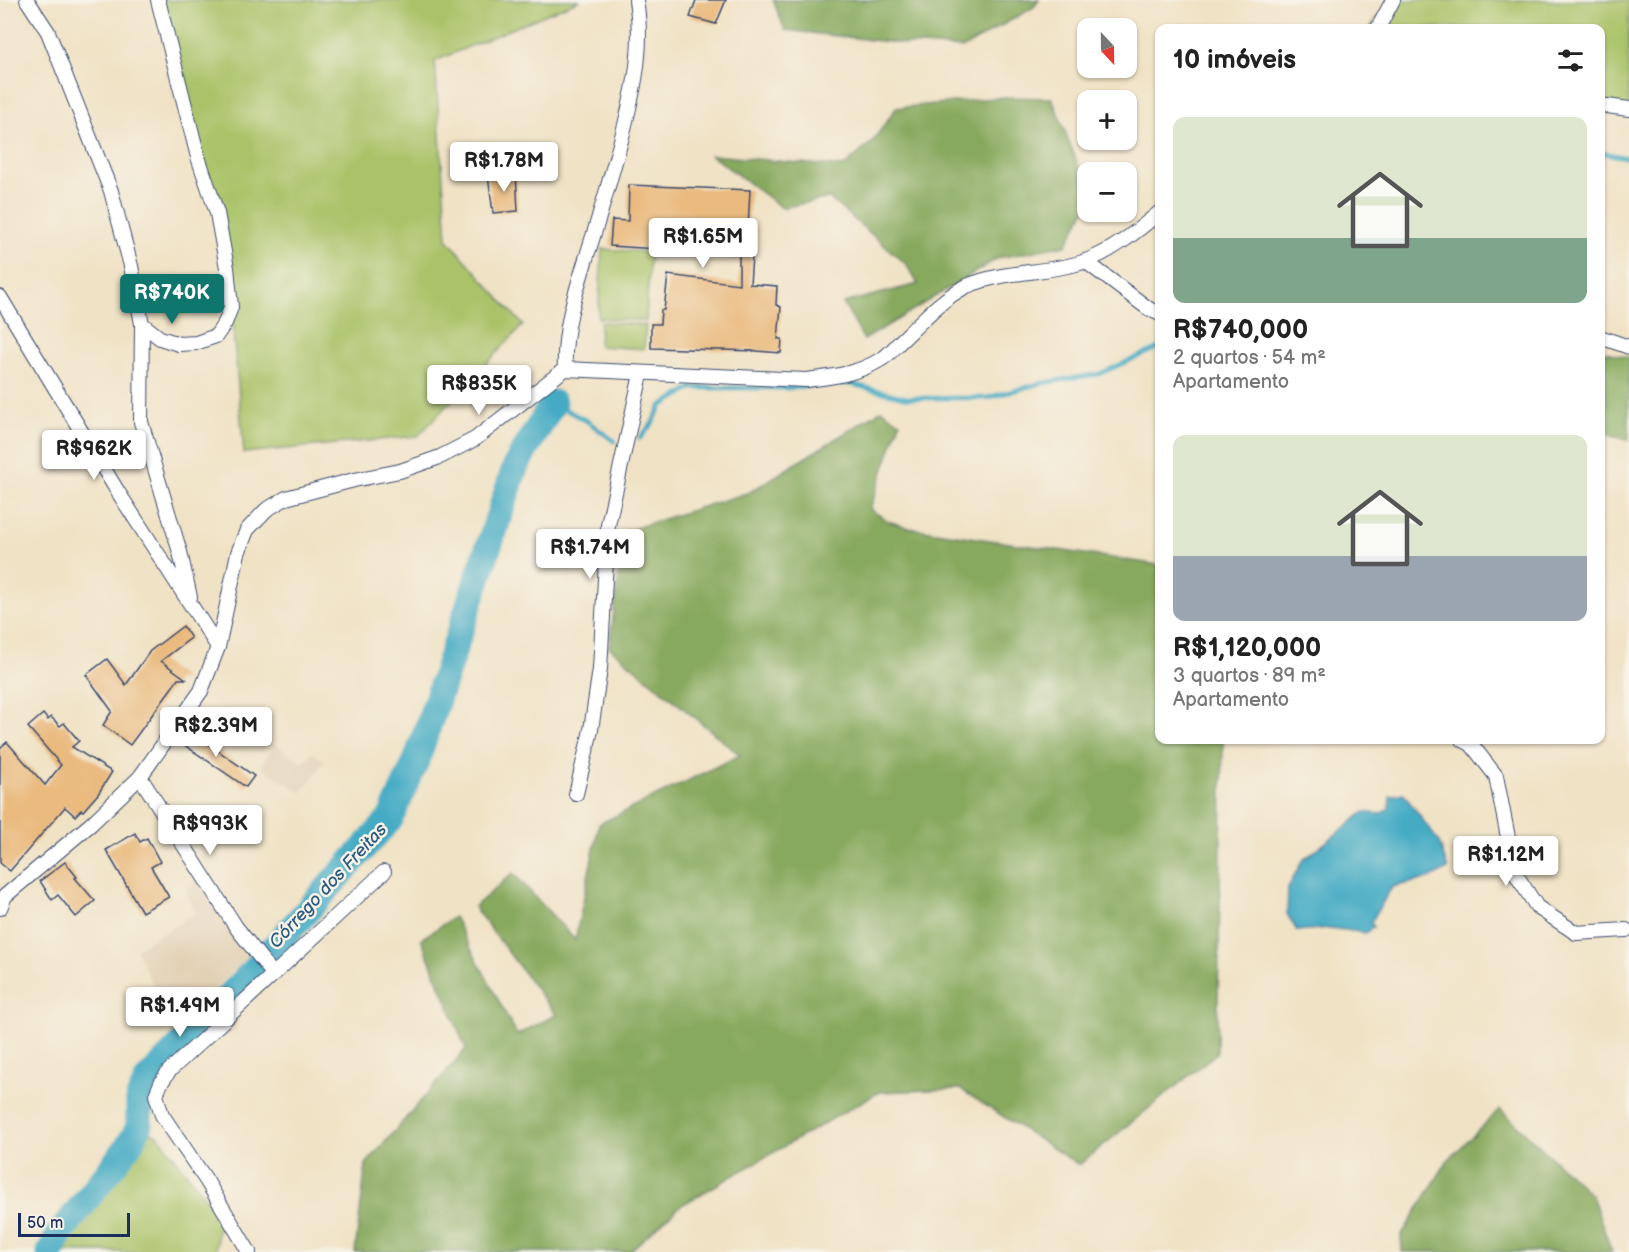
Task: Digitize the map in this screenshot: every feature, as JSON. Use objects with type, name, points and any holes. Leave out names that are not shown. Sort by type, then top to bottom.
[{"type":"street","points":[[27,0],[48,32],[111,190],[132,266],[142,324],[141,422],[180,552],[193,608]]},
{"type":"street","points":[[142,324],[160,338],[179,344],[196,343],[216,336],[225,323],[231,307],[217,213],[198,158],[158,0]]},
{"type":"street","points":[[565,369],[564,352],[574,297],[603,205],[639,65],[639,18],[636,0]]},
{"type":"street","points":[[1380,24],[1393,0]]},
{"type":"street","points":[[1605,106],[1629,109]]},
{"type":"street","points":[[2,897],[91,824],[140,777],[201,691],[218,647],[238,553],[247,530],[266,510],[286,498],[399,471],[440,457],[475,439],[565,369],[806,380],[835,377],[862,370],[882,359],[944,301],[966,287],[990,278],[1059,268],[1085,261],[1123,241],[1155,216]]},
{"type":"street","points":[[1085,261],[1155,312]]},
{"type":"street","points":[[0,297],[118,492],[218,647]]},
{"type":"street","points":[[1605,339],[1629,347]]},
{"type":"street","points":[[576,794],[591,730],[600,669],[608,525],[641,374]]},
{"type":"street","points":[[1471,744],[1496,776],[1515,873],[1537,907],[1576,933],[1626,930]]},
{"type":"street","points":[[140,777],[236,927],[271,971]]},
{"type":"street","points":[[249,1252],[206,1180],[170,1129],[158,1106],[156,1095],[160,1083],[169,1071],[271,971],[384,872]]},
{"type":"shaded area","points":[[275,744],[302,762],[313,753],[325,761],[301,793],[260,767]]},
{"type":"shaded area","points":[[199,880],[246,958],[177,1025],[162,1005],[136,949],[196,913],[184,889]]},
{"type":"green space","points":[[158,0],[580,0],[435,61],[447,239],[523,325],[418,436],[244,453],[231,307],[217,213]]},
{"type":"green space","points":[[773,0],[1039,0],[1034,7],[963,48],[785,30]]},
{"type":"green space","points":[[1390,0],[1629,0],[1629,109],[1605,106],[1605,24],[1373,24]]},
{"type":"green space","points":[[1004,97],[1052,98],[1077,162],[1078,222],[1066,245],[998,258],[864,340],[843,303],[918,284],[906,264],[829,198],[782,208],[711,155],[843,167],[873,141],[896,108]]},
{"type":"green space","points":[[602,249],[650,252],[646,321],[598,318]]},
{"type":"green space","points":[[600,322],[646,325],[644,349],[599,346]]},
{"type":"green space","points":[[1605,352],[1629,357],[1629,441],[1605,432]]},
{"type":"green space","points":[[882,410],[900,422],[870,509],[888,521],[909,528],[1155,564],[1155,744],[1223,744],[1217,1053],[1079,1165],[960,1089],[879,1092],[680,1206],[629,1252],[355,1252],[366,1164],[466,1049],[421,939],[454,917],[517,1035],[556,1015],[474,907],[513,873],[575,940],[599,824],[740,755],[609,647],[625,531],[750,492]]},
{"type":"green space","points":[[1500,1109],[1592,1196],[1612,1252],[1402,1252],[1401,1236],[1448,1160]]},
{"type":"green space","points":[[139,1127],[158,1135],[219,1216],[216,1252],[50,1252],[71,1220],[118,1159]]},
{"type":"water","points":[[1403,793],[1439,842],[1448,869],[1431,878],[1392,887],[1371,922],[1373,927],[1366,933],[1330,928],[1297,931],[1287,914],[1288,888],[1302,861],[1364,812],[1380,814],[1389,808],[1390,796]]},
{"type":"building","points":[[696,0],[726,0],[716,24],[690,17]]},
{"type":"building","points":[[516,173],[518,211],[493,213],[488,175]]},
{"type":"building","points":[[629,185],[750,190],[748,228],[754,228],[750,284],[777,286],[776,305],[781,307],[778,339],[782,339],[781,353],[651,348],[651,324],[660,324],[668,275],[739,284],[739,254],[610,246],[612,220],[628,221]]},
{"type":"building","points":[[183,626],[191,638],[161,661],[186,679],[178,679],[130,745],[103,725],[112,711],[86,675],[107,659],[126,685],[150,651]]},
{"type":"building","points":[[43,714],[48,720],[51,717],[60,726],[64,723],[79,741],[72,747],[112,772],[98,794],[83,811],[81,810],[75,816],[65,807],[10,871],[0,863],[0,748],[7,742],[45,785],[61,765],[28,727]]},
{"type":"building","points":[[187,729],[254,776],[246,787],[180,742]]},
{"type":"building","points":[[135,833],[140,842],[147,838],[160,862],[151,867],[169,897],[142,912],[106,850]]},
{"type":"building","points":[[65,862],[77,877],[75,878],[95,901],[76,917],[58,895],[52,900],[40,881]]},
{"type":"waterway","points":[[1605,153],[1629,158]]},
{"type":"waterway","points":[[640,438],[652,424],[661,406],[692,388],[789,388],[847,383],[907,398],[987,398],[1042,383],[1099,374],[1155,349]]},
{"type":"waterway","points":[[553,403],[587,421],[614,441]]},
{"type":"waterway","name":"Córrego dos Freitas","points":[[50,1252],[59,1235],[129,1145],[139,1127],[139,1098],[148,1079],[242,983],[390,819],[417,759],[516,465],[553,403]]}]
